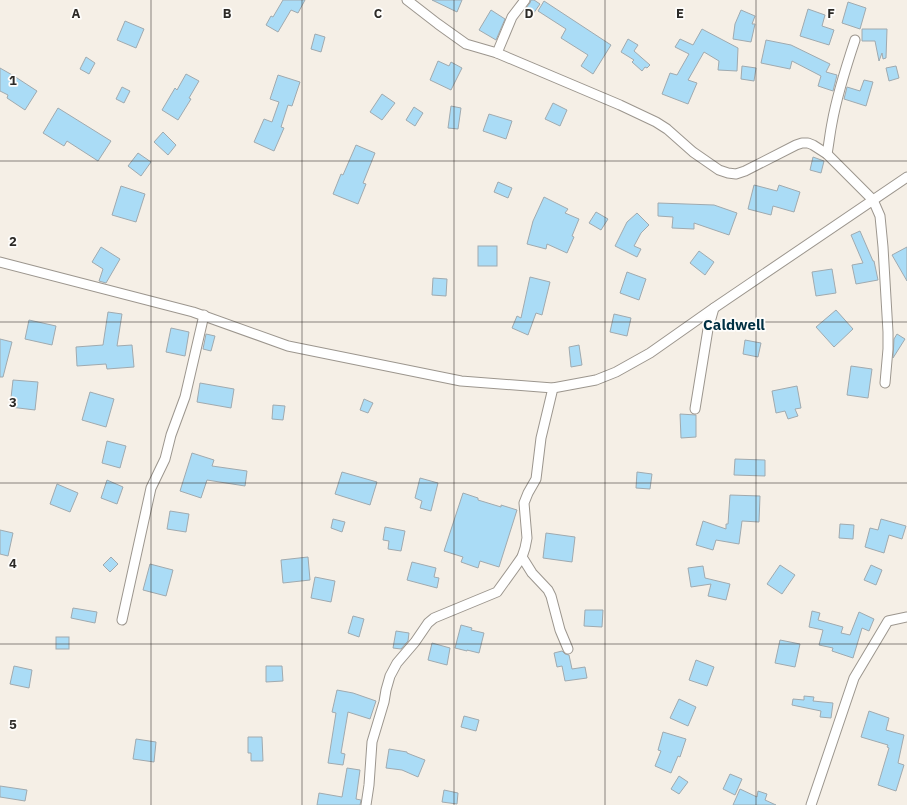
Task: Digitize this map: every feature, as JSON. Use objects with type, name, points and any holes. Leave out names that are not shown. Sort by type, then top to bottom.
[{"type":"street","points":[[407,0],[466,44],[497,53],[620,105],[656,122],[667,129],[693,152],[719,170],[736,174],[802,143],[813,144],[827,154],[873,200],[880,216],[888,332],[885,383]]},
{"type":"street","points":[[497,53],[512,17],[525,0]]},
{"type":"street","points":[[827,154],[837,100],[855,40]]},
{"type":"street","points":[[0,262],[193,312],[288,346],[461,381],[553,388],[596,380],[616,372],[650,353],[907,177]]},
{"type":"street","points":[[695,409],[708,329],[714,308]]},
{"type":"street","points":[[122,620],[151,488],[165,459],[171,435],[185,397],[204,316]]},
{"type":"street","points":[[366,805],[372,742],[390,676],[397,662],[415,642],[428,623],[434,618],[497,592],[522,556],[527,538],[524,503],[536,479],[541,438],[553,388]]},
{"type":"street","points":[[522,556],[532,573],[548,590],[551,596],[560,630],[568,649]]},
{"type":"street","points":[[811,805],[854,678],[888,622],[907,617]]},
{"type":"building","points":[[283,0],[305,0],[298,13],[291,10],[278,32],[266,25],[271,16],[273,17]]},
{"type":"building","points":[[432,0],[462,0],[457,12]]},
{"type":"building","points":[[531,0],[534,0],[540,4],[533,14],[526,8]]},
{"type":"building","points":[[544,1],[611,45],[593,74],[581,66],[588,55],[561,38],[566,29],[538,11]]},
{"type":"building","points":[[848,2],[866,8],[860,29],[842,23]]},
{"type":"building","points":[[808,9],[825,15],[822,26],[834,30],[829,45],[800,36]]},
{"type":"building","points":[[491,10],[505,19],[496,40],[479,30]]},
{"type":"building","points":[[741,10],[755,16],[752,24],[755,24],[751,42],[733,39],[735,24]]},
{"type":"building","points":[[125,21],[144,29],[136,48],[117,40]]},
{"type":"building","points":[[702,29],[738,48],[737,71],[718,70],[719,61],[704,52],[688,80],[697,83],[688,104],[662,94],[670,73],[677,75],[689,54],[675,47],[680,39],[693,45]]},
{"type":"building","points":[[862,29],[887,29],[886,58],[883,59],[882,53],[879,61],[875,41],[862,41]]},
{"type":"building","points":[[315,34],[325,37],[321,52],[311,49]]},
{"type":"building","points":[[628,39],[638,45],[634,51],[650,65],[647,68],[645,67],[642,71],[632,62],[634,60],[621,52]]},
{"type":"building","points":[[766,40],[791,45],[830,64],[826,72],[837,75],[833,91],[818,86],[821,76],[792,61],[790,69],[761,63]]},
{"type":"building","points":[[86,57],[95,63],[89,74],[80,69]]},
{"type":"building","points":[[438,61],[449,66],[451,62],[462,68],[451,90],[430,80]]},
{"type":"building","points":[[742,66],[756,68],[754,81],[741,79]]},
{"type":"building","points":[[896,66],[899,78],[889,81],[886,68]]},
{"type":"building","points":[[0,68],[37,91],[25,110],[7,98],[8,95],[0,91]]},
{"type":"building","points":[[186,74],[199,81],[189,98],[191,99],[178,120],[162,110],[175,88],[177,90]]},
{"type":"building","points":[[278,75],[300,82],[292,106],[288,105],[281,127],[284,128],[274,151],[254,142],[264,119],[272,122],[279,102],[270,99]]},
{"type":"building","points":[[864,80],[873,82],[866,106],[844,99],[847,87],[860,91]]},
{"type":"building","points":[[122,87],[130,91],[124,103],[116,99]]},
{"type":"building","points":[[382,94],[395,103],[382,120],[370,112]]},
{"type":"building","points":[[553,103],[567,110],[560,126],[545,119]]},
{"type":"building","points":[[451,106],[461,108],[458,129],[448,128]]},
{"type":"building","points":[[414,107],[423,113],[415,126],[406,120]]},
{"type":"building","points":[[58,108],[111,141],[98,161],[67,141],[64,146],[43,133]]},
{"type":"building","points":[[489,114],[512,121],[506,139],[483,131]]},
{"type":"building","points":[[163,132],[176,145],[168,155],[154,142]]},
{"type":"building","points":[[356,145],[375,153],[363,183],[366,184],[358,204],[333,194],[341,174],[343,175]]},
{"type":"building","points":[[138,153],[151,162],[141,176],[128,166]]},
{"type":"building","points":[[813,157],[824,161],[821,173],[810,170]]},
{"type":"building","points":[[498,182],[512,188],[508,198],[494,192]]},
{"type":"building","points":[[754,185],[777,191],[779,185],[800,192],[794,212],[773,206],[771,215],[748,209]]},
{"type":"building","points":[[121,186],[145,194],[136,222],[112,215]]},
{"type":"building","points":[[544,197],[568,209],[565,213],[579,219],[572,236],[574,237],[567,253],[547,244],[546,249],[527,244],[533,221]]},
{"type":"building","points":[[658,203],[714,205],[737,213],[729,235],[694,223],[694,229],[672,228],[673,217],[658,216]]},
{"type":"building","points":[[596,212],[608,219],[601,230],[589,223]]},
{"type":"building","points":[[637,213],[649,225],[641,233],[634,246],[641,249],[637,257],[615,246],[627,222]]},
{"type":"building","points":[[860,231],[874,261],[878,280],[856,284],[852,265],[863,263],[851,235]]},
{"type":"building","points":[[478,246],[497,246],[497,266],[478,266]]},
{"type":"building","points":[[101,247],[120,259],[106,283],[99,281],[103,269],[92,262]]},
{"type":"building","points":[[907,247],[907,281],[892,255]]},
{"type":"building","points":[[699,251],[714,262],[705,275],[690,263]]},
{"type":"building","points":[[832,269],[836,293],[816,296],[812,272]]},
{"type":"building","points":[[627,272],[646,279],[639,300],[620,293]]},
{"type":"building","points":[[530,277],[550,282],[542,315],[536,313],[528,335],[512,328],[517,316],[521,318]]},
{"type":"building","points":[[433,278],[447,279],[446,296],[432,295]]},
{"type":"building","points":[[836,310],[853,329],[834,347],[816,327]]},
{"type":"building","points":[[108,312],[122,314],[117,346],[132,345],[134,367],[107,369],[106,364],[77,366],[76,347],[103,345]]},
{"type":"building","points":[[614,314],[631,318],[627,336],[610,332]]},
{"type":"building","points":[[29,320],[56,326],[52,345],[25,339]]},
{"type":"building","points":[[171,328],[189,332],[185,356],[166,352]]},
{"type":"building","points":[[206,334],[215,336],[211,351],[203,349]]},
{"type":"building","points":[[897,334],[905,339],[893,358],[894,339]]},
{"type":"building","points":[[0,339],[12,342],[3,377],[0,377]]},
{"type":"building","points":[[745,340],[761,343],[758,357],[743,354]]},
{"type":"building","points":[[579,345],[582,365],[571,367],[569,347]]},
{"type":"building","points":[[851,366],[872,369],[868,398],[847,395]]},
{"type":"building","points":[[13,380],[38,382],[35,410],[10,407]]},
{"type":"building","points":[[200,383],[234,389],[231,408],[197,402]]},
{"type":"building","points":[[797,386],[801,408],[795,409],[798,416],[788,419],[785,411],[776,413],[772,391]]},
{"type":"building","points":[[90,392],[114,399],[106,427],[82,420]]},
{"type":"building","points":[[364,399],[373,403],[368,413],[360,410]]},
{"type":"building","points":[[273,405],[285,406],[283,420],[272,419]]},
{"type":"building","points":[[680,414],[696,415],[696,437],[681,438]]},
{"type":"building","points":[[107,441],[126,446],[120,468],[102,463]]},
{"type":"building","points":[[192,453],[214,460],[212,466],[247,471],[245,486],[207,480],[201,498],[180,491]]},
{"type":"building","points":[[735,459],[765,460],[765,476],[734,475]]},
{"type":"building","points":[[342,472],[377,482],[370,505],[335,494]]},
{"type":"building","points":[[637,472],[652,474],[650,489],[636,488]]},
{"type":"building","points":[[420,478],[438,483],[431,511],[420,508],[422,501],[415,498]]},
{"type":"building","points":[[107,480],[123,487],[117,504],[101,498]]},
{"type":"building","points":[[57,484],[78,493],[70,512],[50,504]]},
{"type":"building","points":[[463,493],[478,498],[478,500],[517,510],[499,567],[480,561],[478,568],[461,562],[463,557],[444,551]]},
{"type":"building","points":[[730,495],[760,496],[759,522],[742,521],[739,544],[716,540],[713,550],[696,545],[703,521],[726,529],[726,524],[728,524]]},
{"type":"building","points":[[170,511],[189,514],[186,532],[167,529]]},
{"type":"building","points":[[333,519],[345,522],[342,532],[331,528]]},
{"type":"building","points":[[881,519],[906,526],[902,539],[889,535],[884,553],[865,547],[870,528],[878,530]]},
{"type":"building","points":[[840,524],[854,525],[853,539],[839,538]]},
{"type":"building","points":[[385,527],[405,531],[401,551],[388,549],[389,541],[383,540]]},
{"type":"building","points":[[0,530],[13,533],[8,556],[0,554]]},
{"type":"building","points":[[546,533],[575,537],[572,562],[543,558]]},
{"type":"building","points":[[111,557],[118,564],[110,572],[103,565]]},
{"type":"building","points":[[308,557],[310,580],[283,583],[281,560]]},
{"type":"building","points":[[412,562],[436,568],[434,577],[439,578],[437,588],[407,580]]},
{"type":"building","points":[[150,564],[173,570],[166,596],[143,590]]},
{"type":"building","points":[[780,565],[795,575],[782,594],[767,584]]},
{"type":"building","points":[[871,565],[882,570],[876,585],[864,580]]},
{"type":"building","points":[[703,566],[705,578],[730,584],[726,600],[708,596],[711,584],[691,587],[688,568]]},
{"type":"building","points":[[315,577],[335,581],[331,602],[311,598]]},
{"type":"building","points":[[73,608],[97,612],[95,623],[71,618]]},
{"type":"building","points":[[585,610],[603,610],[602,627],[584,626]]},
{"type":"building","points":[[812,611],[820,613],[818,620],[843,627],[841,633],[850,635],[859,612],[874,619],[869,631],[862,628],[853,658],[832,651],[833,648],[819,645],[823,630],[809,627]]},
{"type":"building","points":[[353,616],[364,619],[359,637],[348,633]]},
{"type":"building","points":[[461,625],[472,628],[471,630],[484,633],[479,653],[455,648]]},
{"type":"building","points":[[396,631],[409,633],[408,641],[401,649],[393,648]]},
{"type":"building","points":[[56,637],[69,637],[69,649],[56,649]]},
{"type":"building","points":[[780,640],[800,644],[795,667],[775,663]]},
{"type":"building","points":[[432,643],[450,648],[447,665],[428,660]]},
{"type":"building","points":[[562,651],[569,655],[572,669],[585,667],[587,678],[565,681],[562,666],[557,667],[554,653]]},
{"type":"building","points":[[696,660],[714,667],[707,686],[689,680]]},
{"type":"building","points":[[14,666],[32,670],[29,688],[10,684]]},
{"type":"building","points":[[266,666],[282,666],[283,681],[266,682]]},
{"type":"building","points":[[337,690],[353,693],[376,701],[370,719],[348,712],[341,753],[345,754],[343,765],[328,763],[336,713],[332,712]]},
{"type":"building","points":[[804,696],[814,697],[813,701],[833,703],[831,718],[820,717],[821,711],[792,705],[793,699],[804,700]]},
{"type":"building","points":[[679,699],[696,707],[688,726],[670,718]]},
{"type":"building","points":[[869,711],[889,718],[886,730],[904,735],[898,763],[904,765],[896,791],[878,785],[889,748],[887,747],[888,745],[861,737]]},
{"type":"building","points":[[464,716],[479,720],[476,731],[461,727]]},
{"type":"building","points":[[663,732],[686,739],[680,757],[678,756],[671,773],[655,766],[661,751],[658,750]]},
{"type":"building","points":[[248,737],[262,737],[263,761],[251,761],[251,753],[248,753]]},
{"type":"building","points":[[136,739],[156,742],[154,762],[133,759]]},
{"type":"building","points":[[389,749],[407,752],[425,760],[418,777],[402,770],[386,768]]},
{"type":"building","points":[[347,768],[360,770],[356,799],[361,800],[360,805],[317,805],[319,793],[342,797]]},
{"type":"building","points":[[730,774],[742,779],[735,795],[723,789]]},
{"type":"building","points":[[679,776],[688,782],[679,794],[671,789]]},
{"type":"building","points":[[0,786],[27,790],[25,801],[0,797]]},
{"type":"building","points":[[740,789],[757,797],[758,791],[767,794],[765,800],[776,805],[733,805]]},
{"type":"building","points":[[444,790],[458,793],[457,804],[442,802]]},
{"type":"district","name":"Caldwell","points":[[734,324]]}]
